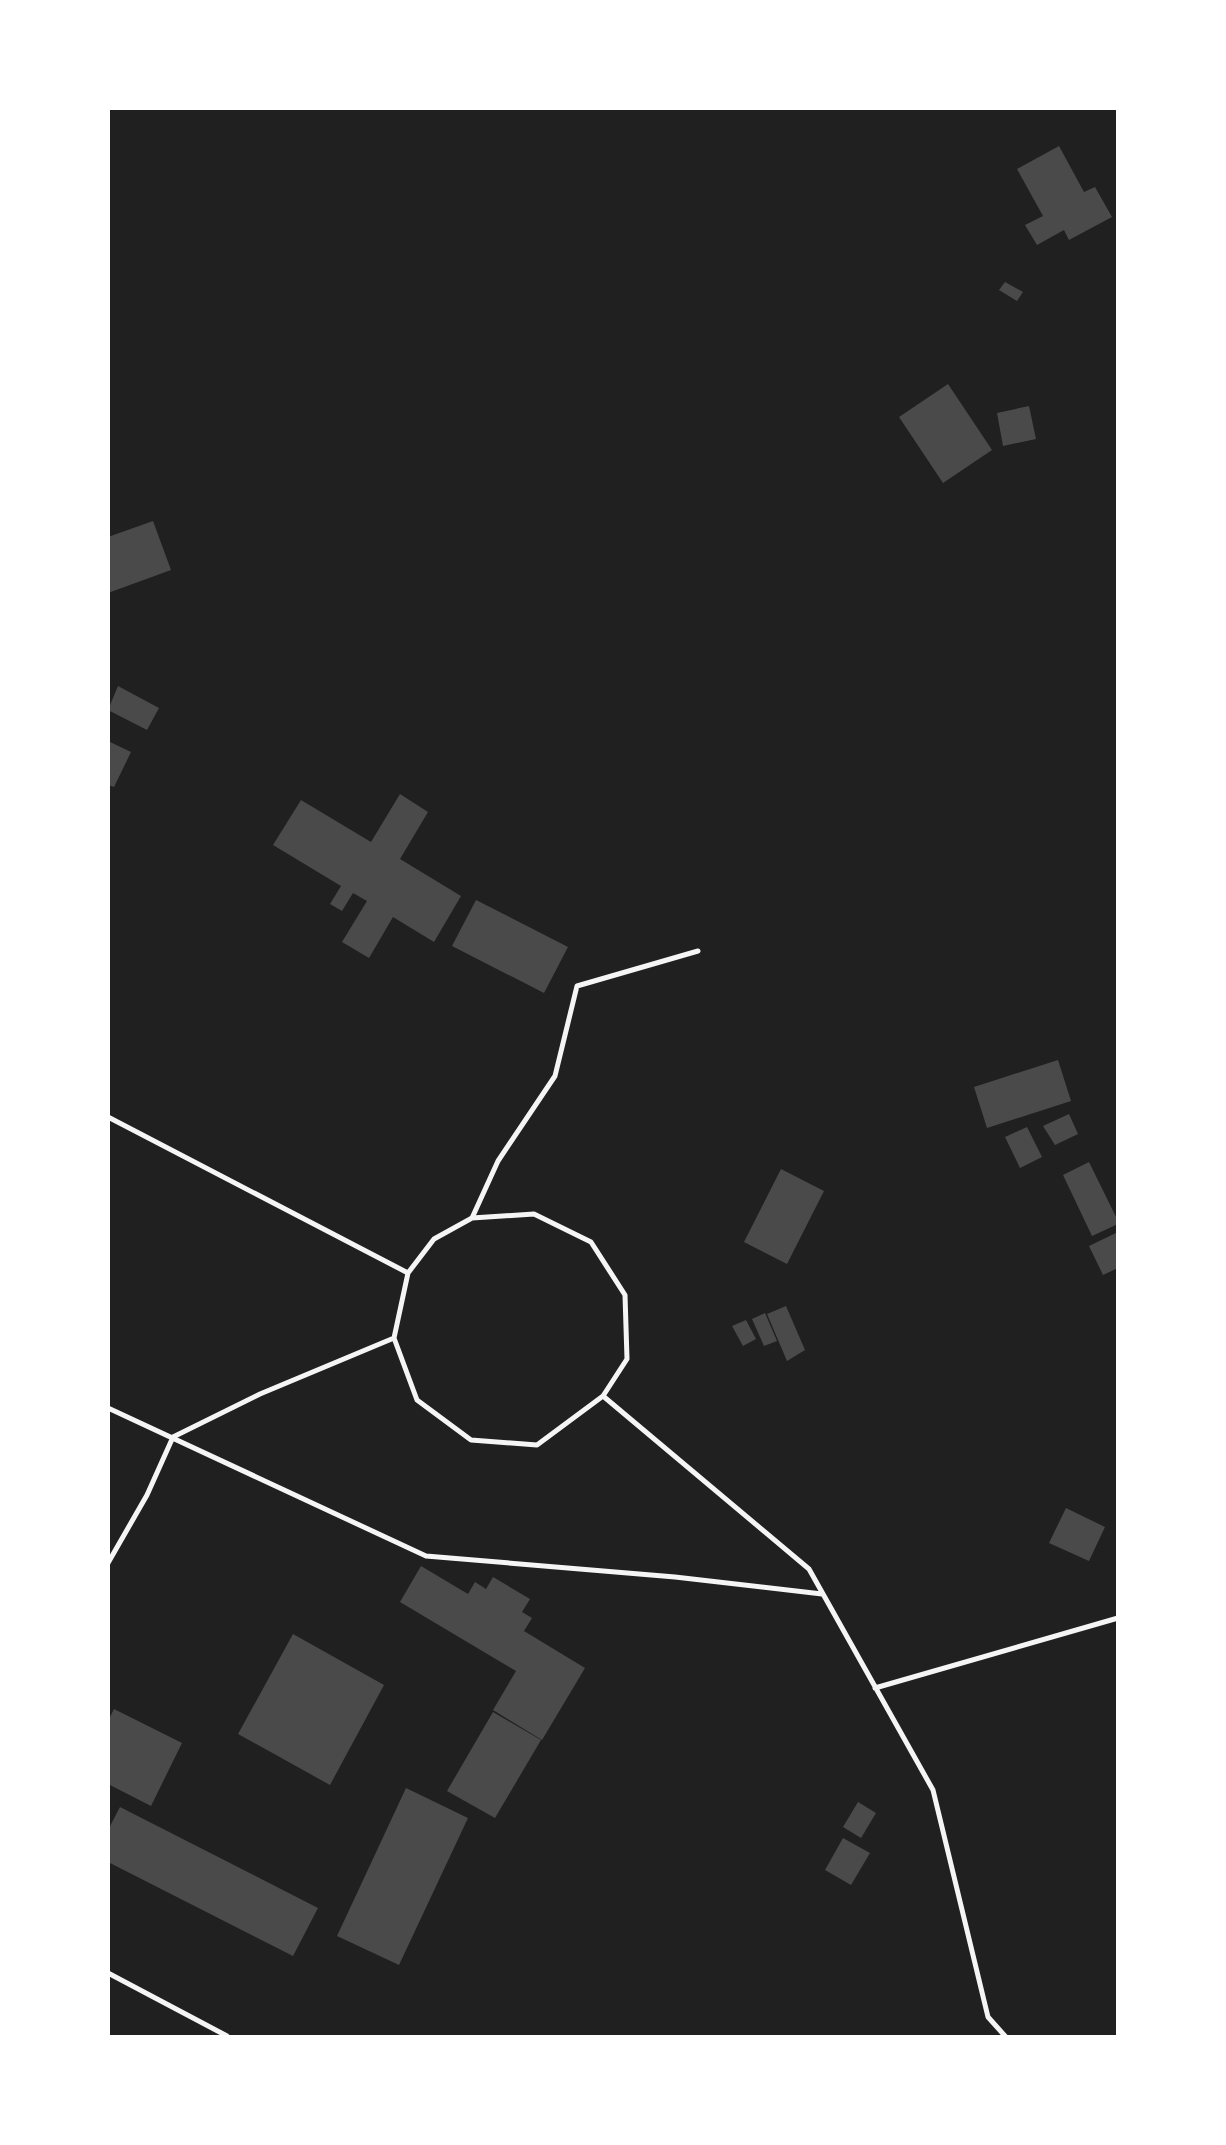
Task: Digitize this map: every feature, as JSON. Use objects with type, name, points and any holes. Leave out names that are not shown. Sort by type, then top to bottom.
[{"type":"lane","points":[[472,1218],[498,1161],[555,1076],[577,986],[698,951]]},
{"type":"lane","points":[[108,1117],[408,1273]]},
{"type":"lane","points":[[534,1214],[591,1242],[625,1296],[627,1359],[603,1396],[537,1446],[471,1440],[417,1400],[394,1338],[408,1273],[435,1240],[472,1218],[534,1214]]},
{"type":"lane","points":[[108,1563],[147,1495],[173,1437],[260,1394],[394,1338]]},
{"type":"lane","points":[[603,1396],[809,1569],[933,1790],[988,2017],[1005,2036]]},
{"type":"lane","points":[[108,1408],[426,1556],[675,1577],[822,1594]]},
{"type":"lane","points":[[875,1688],[1118,1618]]},
{"type":"lane","points":[[108,1973],[227,2036]]},
{"type":"shaded area","points":[[108,109],[1117,109],[1117,2036],[109,2036]]},
{"type":"building","points":[[1059,146],[1084,192],[1095,187],[1112,217],[1069,240],[1064,230],[1037,245],[1025,225],[1043,216],[1017,169]]},
{"type":"building","points":[[1005,282],[1023,292],[1017,301],[999,290]]},
{"type":"building","points":[[948,384],[992,450],[943,483],[899,417]]},
{"type":"building","points":[[1029,406],[1036,439],[1003,446],[997,413]]},
{"type":"building","points":[[153,521],[171,570],[108,593],[108,537]]},
{"type":"building","points":[[118,686],[159,708],[147,730],[108,710]]},
{"type":"building","points":[[108,741],[131,752],[114,787],[108,785]]},
{"type":"building","points":[[400,794],[428,812],[400,859],[461,896],[434,942],[393,917],[369,958],[342,942],[367,901],[353,893],[342,911],[330,904],[341,886],[273,845],[301,800],[371,842]]},
{"type":"building","points":[[476,900],[568,947],[544,993],[452,946]]},
{"type":"building","points":[[1058,1060],[1071,1101],[987,1128],[974,1087]]},
{"type":"building","points":[[1069,1114],[1078,1134],[1055,1145],[1043,1126]]},
{"type":"building","points":[[1027,1127],[1042,1157],[1020,1168],[1005,1137]]},
{"type":"building","points":[[1089,1162],[1118,1221],[1118,1224],[1092,1236],[1063,1175]]},
{"type":"building","points":[[781,1169],[824,1191],[787,1264],[744,1242]]},
{"type":"building","points":[[1118,1232],[1118,1268],[1103,1275],[1089,1246]]},
{"type":"building","points":[[786,1306],[805,1350],[787,1361],[767,1314]]},
{"type":"building","points":[[765,1313],[777,1341],[764,1346],[752,1319]]},
{"type":"building","points":[[746,1320],[756,1339],[743,1346],[732,1326]]},
{"type":"building","points":[[1066,1508],[1105,1527],[1089,1561],[1049,1543]]},
{"type":"building","points":[[421,1566],[468,1594],[475,1582],[486,1589],[493,1577],[530,1599],[522,1612],[532,1618],[524,1631],[585,1668],[542,1740],[493,1710],[516,1671],[400,1602]]},
{"type":"building","points":[[293,1634],[384,1685],[330,1785],[238,1734]]},
{"type":"building","points":[[114,1709],[182,1743],[151,1806],[108,1784],[108,1721]]},
{"type":"building","points":[[493,1712],[541,1740],[495,1818],[447,1791]]},
{"type":"building","points":[[406,1788],[468,1818],[399,1965],[337,1936]]},
{"type":"building","points":[[858,1802],[876,1813],[861,1838],[843,1827]]},
{"type":"building","points":[[120,1807],[318,1908],[293,1956],[108,1862],[108,1830]]},
{"type":"building","points":[[843,1838],[870,1853],[851,1885],[825,1870]]}]
